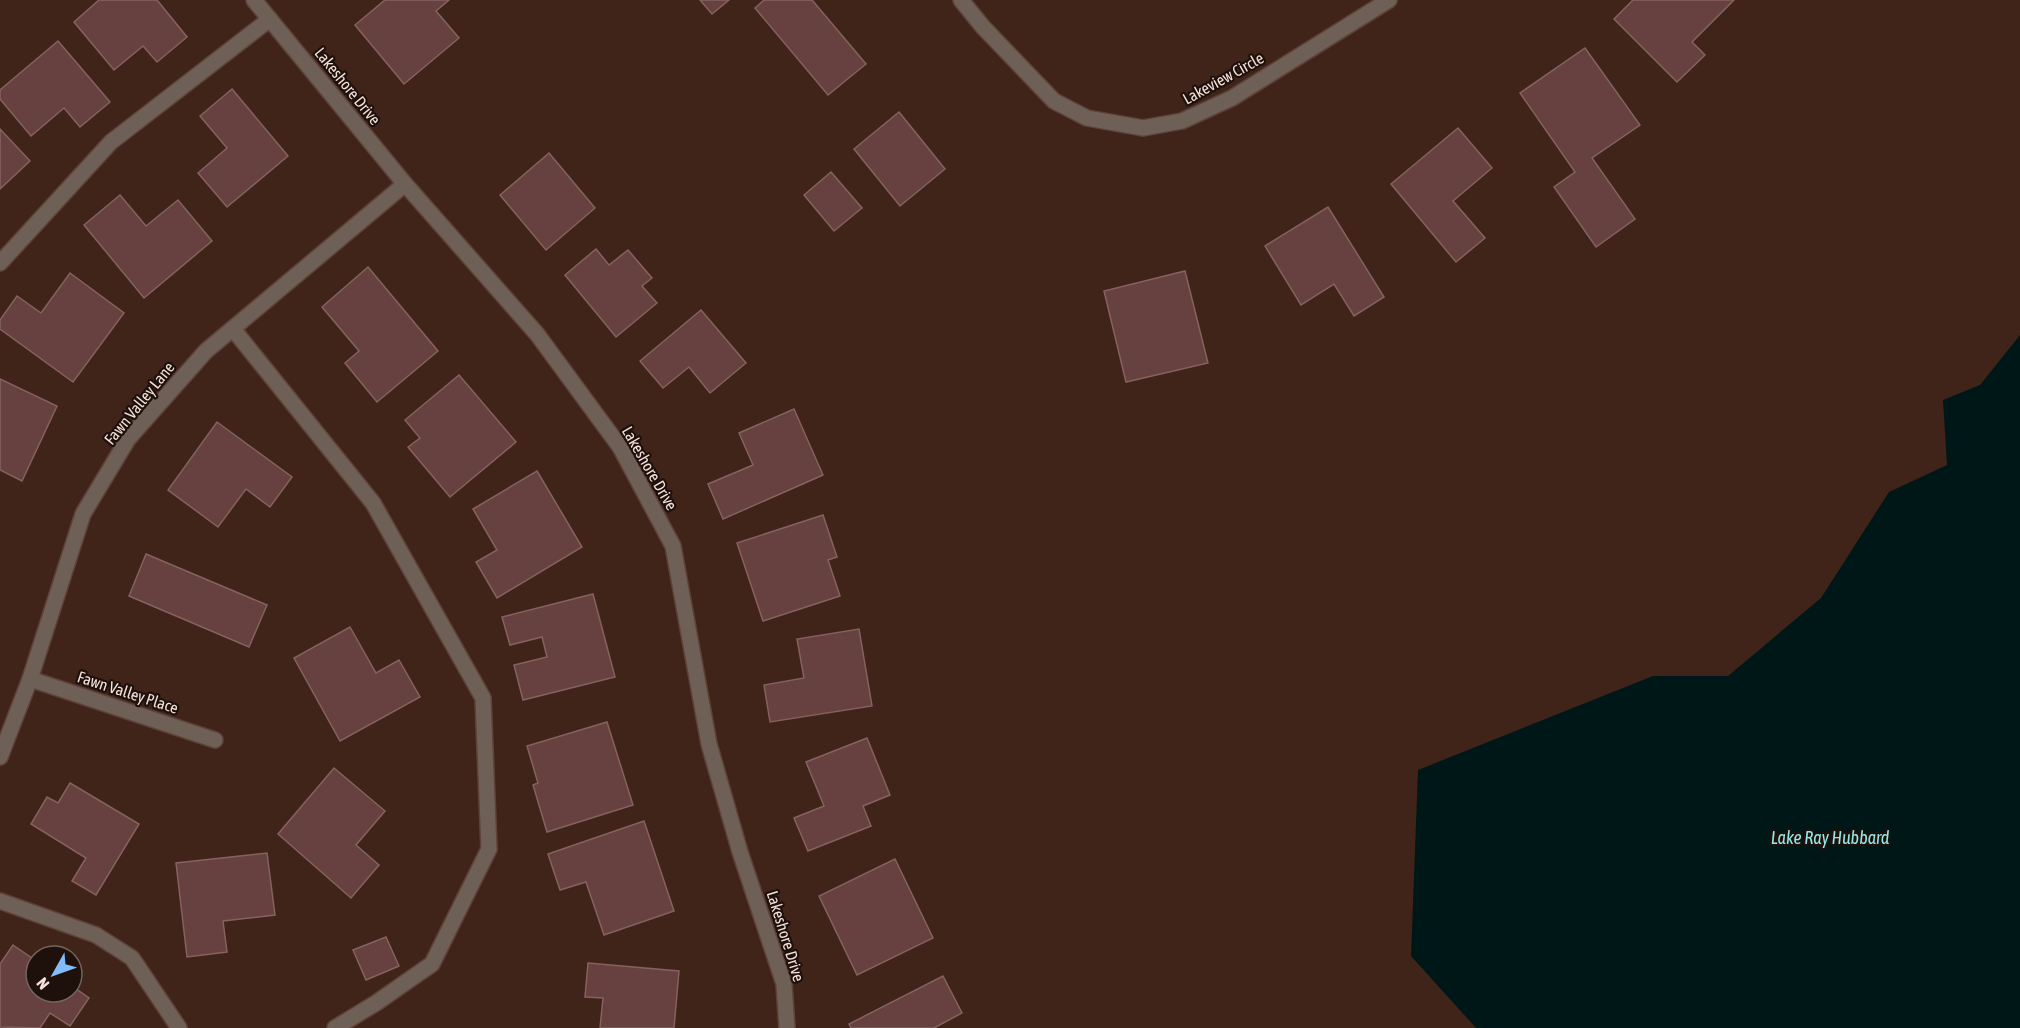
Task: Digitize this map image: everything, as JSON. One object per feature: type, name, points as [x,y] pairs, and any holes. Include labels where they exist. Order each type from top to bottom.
[{"type":"street","name":"Lakeshore Drive","points":[[254,0],[405,184],[537,334],[620,447],[673,546],[709,744],[740,852],[784,984],[786,1028]]},
{"type":"street","name":"Lakeview Circle","points":[[961,0],[983,27],[1054,102],[1087,118],[1143,128],[1182,121],[1232,98],[1389,0]]},
{"type":"street","points":[[0,263],[111,142],[270,19]]},
{"type":"street","name":"Fawn Valley Lane","points":[[0,757],[30,679],[83,514],[128,440],[206,351],[405,184]]},
{"type":"street","points":[[233,329],[373,503],[483,698],[489,849],[432,964],[376,1003],[334,1028]]},
{"type":"street","name":"Fawn Valley Place","points":[[30,679],[215,740]]},
{"type":"street","points":[[0,901],[96,935],[132,958],[179,1028]]},
{"type":"water","name":"Lake Ray Hubbard","points":[[2020,335],[2020,1028],[1476,1028],[1411,956],[1418,770],[1653,676],[1728,676],[1821,598],[1889,492],[1947,465],[1943,400],[1980,385]]},
{"type":"building","points":[[99,0],[157,0],[187,37],[157,62],[143,46],[114,70],[74,22]]},
{"type":"building","points":[[385,0],[449,0],[436,11],[459,38],[404,84],[355,25]]},
{"type":"building","points":[[700,0],[729,0],[712,14]]},
{"type":"building","points":[[764,0],[812,0],[866,64],[828,95],[755,8]]},
{"type":"building","points":[[1633,0],[1734,0],[1692,42],[1705,55],[1677,82],[1614,19]]},
{"type":"building","points":[[58,41],[110,102],[80,127],[64,108],[31,136],[0,99],[0,90]]},
{"type":"building","points":[[1585,48],[1640,125],[1592,158],[1635,219],[1596,247],[1554,187],[1575,172],[1520,93]]},
{"type":"building","points":[[232,89],[288,156],[227,207],[198,173],[227,148],[200,116]]},
{"type":"building","points":[[899,112],[945,169],[900,206],[854,149]]},
{"type":"building","points":[[1458,128],[1492,168],[1453,201],[1485,238],[1456,262],[1391,184]]},
{"type":"building","points":[[0,129],[30,161],[0,189]]},
{"type":"building","points":[[549,153],[595,208],[546,250],[500,195]]},
{"type":"building","points":[[831,172],[862,208],[834,231],[804,195]]},
{"type":"building","points":[[120,195],[146,226],[178,200],[212,241],[144,298],[84,225]]},
{"type":"building","points":[[1328,207],[1384,297],[1354,316],[1334,284],[1301,305],[1265,246]]},
{"type":"building","points":[[596,249],[609,265],[628,250],[652,278],[642,286],[657,303],[616,337],[565,275]]},
{"type":"building","points":[[368,267],[438,351],[377,402],[345,363],[359,351],[322,307]]},
{"type":"building","points":[[1185,271],[1208,363],[1126,382],[1104,291]]},
{"type":"building","points":[[70,273],[124,313],[73,382],[0,329],[0,320],[17,296],[41,313]]},
{"type":"building","points":[[701,310],[746,363],[710,393],[689,367],[663,388],[640,361]]},
{"type":"building","points":[[459,375],[516,442],[450,497],[408,447],[420,438],[405,420]]},
{"type":"building","points":[[0,379],[57,406],[22,481],[0,470]]},
{"type":"building","points":[[794,409],[823,475],[723,519],[708,484],[753,465],[739,433]]},
{"type":"building","points":[[217,422],[292,477],[270,507],[246,489],[218,527],[168,490]]},
{"type":"building","points":[[537,471],[582,547],[497,598],[476,562],[497,550],[473,509]]},
{"type":"building","points":[[823,515],[837,557],[828,560],[840,596],[763,621],[737,543]]},
{"type":"building","points":[[146,554],[267,605],[249,647],[129,596]]},
{"type":"building","points":[[593,594],[615,677],[523,700],[514,665],[547,657],[542,637],[510,645],[502,617]]},
{"type":"building","points":[[350,627],[376,673],[399,660],[420,697],[340,741],[294,658]]},
{"type":"building","points":[[859,629],[872,706],[770,722],[764,685],[804,678],[797,639]]},
{"type":"building","points":[[607,722],[633,805],[547,832],[533,785],[538,783],[527,746]]},
{"type":"building","points":[[867,738],[890,795],[863,806],[871,826],[808,851],[794,818],[824,806],[806,762]]},
{"type":"building","points":[[334,768],[385,811],[356,845],[379,865],[351,898],[278,834]]},
{"type":"building","points":[[70,783],[139,824],[96,895],[72,881],[86,858],[31,824],[47,797],[58,803]]},
{"type":"building","points":[[644,821],[674,911],[604,935],[586,882],[560,890],[548,854]]},
{"type":"building","points":[[267,853],[275,915],[223,921],[227,952],[187,957],[176,863]]},
{"type":"building","points":[[895,859],[933,938],[857,975],[819,896]]},
{"type":"building","points":[[386,937],[399,966],[366,980],[353,950]]},
{"type":"building","points":[[13,945],[24,953],[24,1004],[84,1004],[84,994],[89,998],[70,1026],[50,1013],[40,1028],[0,1027],[0,964]]},
{"type":"building","points":[[588,963],[679,971],[674,1028],[600,1028],[603,998],[585,997]]},
{"type":"building","points":[[943,976],[962,1013],[934,1028],[851,1028],[849,1024]]}]
